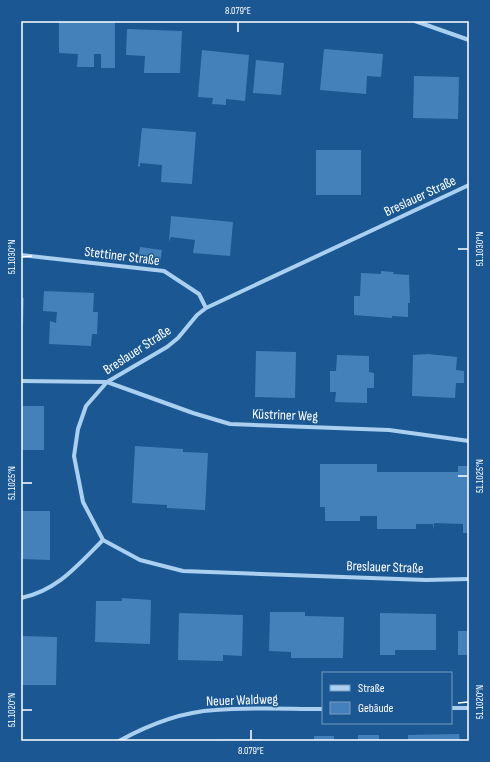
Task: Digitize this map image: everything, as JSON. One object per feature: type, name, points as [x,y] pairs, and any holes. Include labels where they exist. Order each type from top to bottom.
[{"type":"street","points":[[415,21],[469,40]]},
{"type":"street","name":"Breslauer Straße","points":[[469,185],[206,308],[196,315],[178,338],[167,347],[108,382],[86,406],[78,428],[74,456],[83,502],[103,540],[140,560],[183,571],[426,580],[469,579]]},
{"type":"street","name":"Stettiner Straße","points":[[21,255],[164,271],[199,294],[206,308]]},
{"type":"street","points":[[21,381],[108,382]]},
{"type":"street","name":"Küstriner Weg","points":[[108,382],[193,413],[230,424],[389,430],[469,441]]},
{"type":"street","points":[[21,598],[37,595],[58,583],[103,540]]},
{"type":"street","points":[[452,708],[469,708]]},
{"type":"street","name":"Neuer Waldweg","points":[[119,741],[141,729],[180,716],[214,710],[322,709]]},
{"type":"building","points":[[59,21],[115,21],[115,68],[101,68],[101,54],[94,54],[94,67],[77,67],[78,54],[59,53]]},
{"type":"building","points":[[127,29],[182,31],[180,73],[144,73],[145,56],[126,55]]},
{"type":"building","points":[[324,49],[383,54],[381,77],[367,76],[366,94],[320,90]]},
{"type":"building","points":[[202,50],[249,55],[245,101],[226,99],[226,105],[212,104],[213,98],[198,97]]},
{"type":"building","points":[[256,60],[284,63],[281,95],[253,93]]},
{"type":"building","points":[[414,76],[459,77],[458,119],[413,118]]},
{"type":"building","points":[[142,128],[196,132],[192,184],[161,182],[162,165],[140,163],[140,167],[138,166]]},
{"type":"building","points":[[316,150],[361,150],[361,195],[316,195]]},
{"type":"building","points":[[171,216],[233,222],[230,256],[193,253],[195,240],[171,237],[169,242]]},
{"type":"building","points":[[140,247],[162,250],[160,263],[138,261]]},
{"type":"building","points":[[381,271],[394,272],[393,274],[409,275],[410,303],[408,303],[408,317],[392,316],[392,318],[354,315],[354,296],[360,296],[361,273],[381,274]]},
{"type":"building","points":[[44,291],[94,293],[93,312],[98,312],[97,334],[92,334],[91,346],[49,344],[50,321],[56,323],[57,312],[43,311]]},
{"type":"building","points":[[21,298],[24,298],[23,324],[21,324]]},
{"type":"building","points":[[256,351],[296,352],[295,398],[255,397]]},
{"type":"building","points":[[428,354],[457,357],[456,370],[464,371],[464,383],[456,383],[455,398],[412,396],[413,355]]},
{"type":"building","points":[[337,355],[369,356],[369,372],[374,373],[374,388],[367,388],[367,403],[335,402],[336,392],[330,392],[330,371],[336,371]]},
{"type":"building","points":[[21,406],[44,406],[44,450],[21,450]]},
{"type":"building","points":[[135,446],[183,449],[183,452],[208,453],[205,510],[167,508],[167,505],[132,503]]},
{"type":"building","points":[[320,464],[377,464],[377,472],[458,472],[458,466],[469,466],[469,533],[463,533],[463,524],[434,523],[434,530],[433,524],[416,524],[416,529],[377,529],[377,516],[360,516],[360,521],[325,521],[325,507],[320,507]]},
{"type":"building","points":[[21,511],[50,511],[50,560],[21,559]]},
{"type":"building","points":[[122,598],[151,600],[150,644],[95,642],[96,601],[122,601]]},
{"type":"building","points":[[270,612],[305,612],[305,616],[344,617],[343,658],[291,658],[291,652],[269,651]]},
{"type":"building","points":[[179,613],[243,615],[242,656],[223,655],[223,661],[178,660]]},
{"type":"building","points":[[380,613],[436,614],[436,650],[395,650],[395,655],[380,655]]},
{"type":"building","points":[[458,631],[469,631],[469,655],[458,655]]},
{"type":"building","points":[[21,636],[57,637],[56,685],[21,685]]},
{"type":"building","points":[[459,734],[460,741],[408,741],[408,735]]},
{"type":"building","points":[[358,735],[379,735],[379,741],[358,741]]},
{"type":"building","points":[[314,736],[334,736],[334,741],[314,741]]},
{"type":"building","points":[[262,739],[262,741],[187,741],[187,740]]}]
